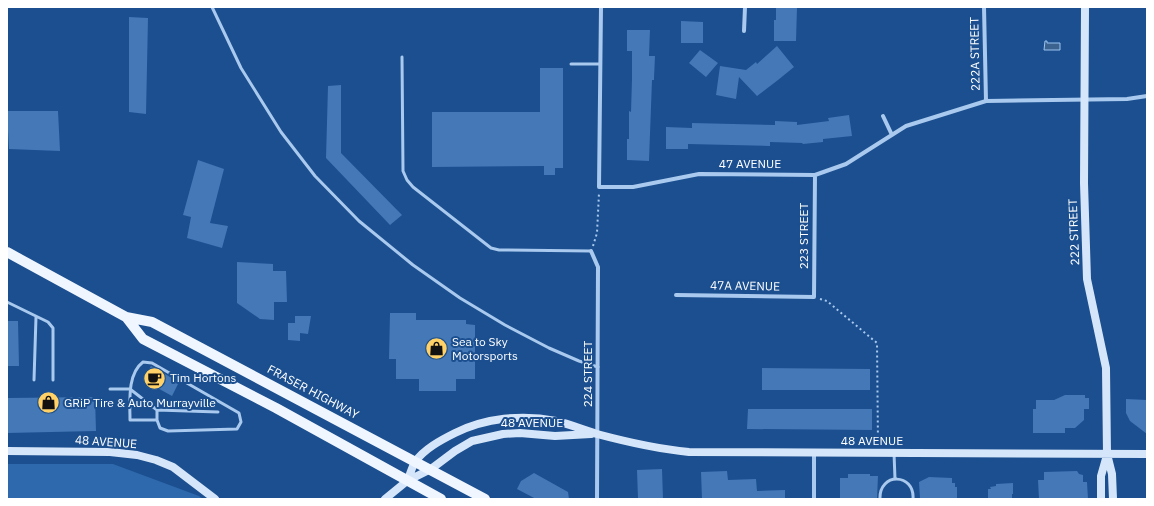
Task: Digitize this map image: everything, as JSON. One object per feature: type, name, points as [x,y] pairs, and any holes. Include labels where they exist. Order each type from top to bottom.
[{"type":"main road","name":"222 STREET","points":[[1085,7],[1084,190],[1087,279],[1106,368],[1107,454],[1112,474],[1112,499]]},
{"type":"main road","name":"FRASER HIGHWAY","points":[[7,252],[126,317],[152,322],[485,499]]},
{"type":"main road","name":"FRASER HIGHWAY","points":[[126,317],[143,339],[276,408],[441,499]]},
{"type":"main road","name":"48 AVENUE","points":[[407,481],[416,461],[426,450],[444,439],[463,429],[499,419],[515,418],[556,421],[598,434],[664,449],[689,452],[1147,454]]},
{"type":"main road","name":"48 AVENUE","points":[[385,499],[407,481],[431,469],[455,451],[472,441],[490,436],[520,433],[555,436],[598,434]]},
{"type":"main road","name":"48 AVENUE","points":[[7,451],[110,452],[137,455],[156,460],[173,467],[183,473],[215,499]]},
{"type":"main road","name":"222 STREET","points":[[1101,499],[1101,476],[1107,454]]},
{"type":"street","points":[[599,187],[601,7]]},
{"type":"street","points":[[744,31],[745,7]]},
{"type":"street","name":"222A STREET","points":[[984,7],[986,101]]},
{"type":"street","name":"47 AVENUE","points":[[599,187],[633,187],[699,174],[815,175],[846,164],[906,126],[986,101],[1127,99],[1147,96]]},
{"type":"street","points":[[883,116],[892,135]]},
{"type":"street","name":"223 STREET","points":[[814,297],[815,175]]},
{"type":"street","name":"224 STREET","points":[[591,251],[598,267],[597,499]]},
{"type":"street","name":"47A AVENUE","points":[[676,294],[814,297]]},
{"type":"street","points":[[814,453],[814,499]]},
{"type":"lane","points":[[212,7],[241,68],[281,132],[315,176],[359,221],[412,265],[460,298],[505,325],[549,348],[579,361],[598,367]]},
{"type":"lane","points":[[402,57],[403,172],[413,187],[491,248],[499,250],[591,251]]},
{"type":"lane","points":[[571,64],[600,64]]},
{"type":"lane","points":[[7,302],[48,322],[53,328],[53,380]]},
{"type":"lane","points":[[34,380],[36,317]]},
{"type":"lane","points":[[157,410],[157,420],[160,428],[168,431],[237,429],[241,422],[240,413],[152,363],[143,362],[138,366],[130,389],[130,420],[157,420]]},
{"type":"lane","points":[[110,389],[130,389],[157,410],[218,412]]},
{"type":"lane","points":[[894,453],[895,479]]},
{"type":"lane","points":[[880,499],[882,487],[886,483],[895,479],[909,485],[912,490],[913,499]]},
{"type":"path","points":[[591,251],[597,233],[599,187]]},
{"type":"path","points":[[814,297],[827,301],[877,343],[878,453]]},
{"type":"shaded area","points":[[1045,41],[1047,41],[1047,43],[1060,43],[1060,50],[1044,50]]},
{"type":"shaded area","points":[[7,464],[113,464],[199,496],[203,499],[7,499]]},
{"type":"building","points":[[776,7],[797,7],[796,41],[774,41],[774,20],[776,20]]},
{"type":"building","points":[[129,17],[148,18],[146,114],[129,112]]},
{"type":"building","points":[[681,21],[703,22],[703,43],[681,43]]},
{"type":"building","points":[[627,30],[650,30],[649,56],[655,56],[654,80],[652,80],[649,161],[627,160],[629,111],[631,112],[632,51],[627,51]]},
{"type":"building","points":[[777,46],[794,67],[778,80],[757,96],[739,77],[736,99],[716,95],[720,66],[746,70],[756,62],[757,64]]},
{"type":"building","points":[[700,50],[718,63],[706,77],[689,63]]},
{"type":"building","points":[[540,68],[563,68],[563,168],[555,168],[555,175],[544,175],[544,166],[432,167],[432,112],[540,112]]},
{"type":"building","points":[[341,85],[341,153],[402,215],[390,225],[326,158],[328,86]]},
{"type":"building","points":[[7,111],[58,111],[60,151],[9,149]]},
{"type":"building","points":[[849,115],[852,136],[823,139],[823,142],[803,144],[770,142],[770,146],[688,144],[688,149],[666,149],[666,127],[692,128],[692,123],[775,125],[775,121],[797,122],[797,125],[829,121],[828,118]]},
{"type":"building","points":[[198,160],[224,169],[210,223],[228,226],[222,248],[187,238],[191,217],[183,215]]},
{"type":"building","points":[[237,262],[273,264],[273,271],[286,271],[287,302],[274,302],[274,320],[260,319],[237,303]]},
{"type":"building","points":[[390,313],[416,313],[416,320],[466,320],[466,324],[475,325],[475,379],[456,379],[456,391],[419,391],[419,379],[396,379],[396,359],[389,359]]},
{"type":"building","points":[[295,316],[311,316],[308,334],[300,333],[300,341],[288,340],[288,323],[295,323]]},
{"type":"building","points":[[7,321],[18,321],[19,366],[7,366]]},
{"type":"building","points":[[151,366],[179,382],[172,396],[143,380]]},
{"type":"building","points":[[762,368],[870,369],[870,390],[762,390]]},
{"type":"building","points":[[1065,395],[1085,395],[1085,398],[1089,398],[1089,409],[1084,409],[1084,420],[1075,428],[1065,428],[1065,433],[1033,433],[1033,409],[1036,409],[1036,400],[1054,400]]},
{"type":"building","points":[[95,397],[96,431],[7,433],[7,398]]},
{"type":"building","points":[[1126,399],[1147,400],[1147,434],[1130,421],[1126,413]]},
{"type":"building","points":[[748,409],[872,409],[872,430],[747,429]]},
{"type":"building","points":[[662,469],[663,499],[638,499],[637,470]]},
{"type":"building","points":[[727,471],[728,480],[756,479],[757,491],[785,490],[785,499],[702,499],[701,472]]},
{"type":"building","points":[[1077,471],[1079,474],[1083,475],[1083,482],[1087,482],[1088,499],[1039,499],[1038,480],[1044,480],[1044,472]]},
{"type":"building","points":[[534,473],[568,492],[569,499],[536,499],[517,489],[521,481]]},
{"type":"building","points":[[848,474],[870,474],[870,476],[878,476],[877,499],[840,499],[840,478],[848,478]]},
{"type":"building","points":[[929,477],[952,478],[952,483],[955,483],[955,487],[957,487],[957,499],[920,499],[919,482]]},
{"type":"building","points":[[1013,483],[1012,499],[988,499],[988,489],[991,489],[990,487],[996,486],[996,484]]},
{"type":"place","name":"Sea to Sky Motorsports","points":[[436,349]]},
{"type":"place","name":"Tim Hortons","points":[[154,378]]},
{"type":"place","name":"GRiP Tire & Auto Murrayville","points":[[49,403]]}]
